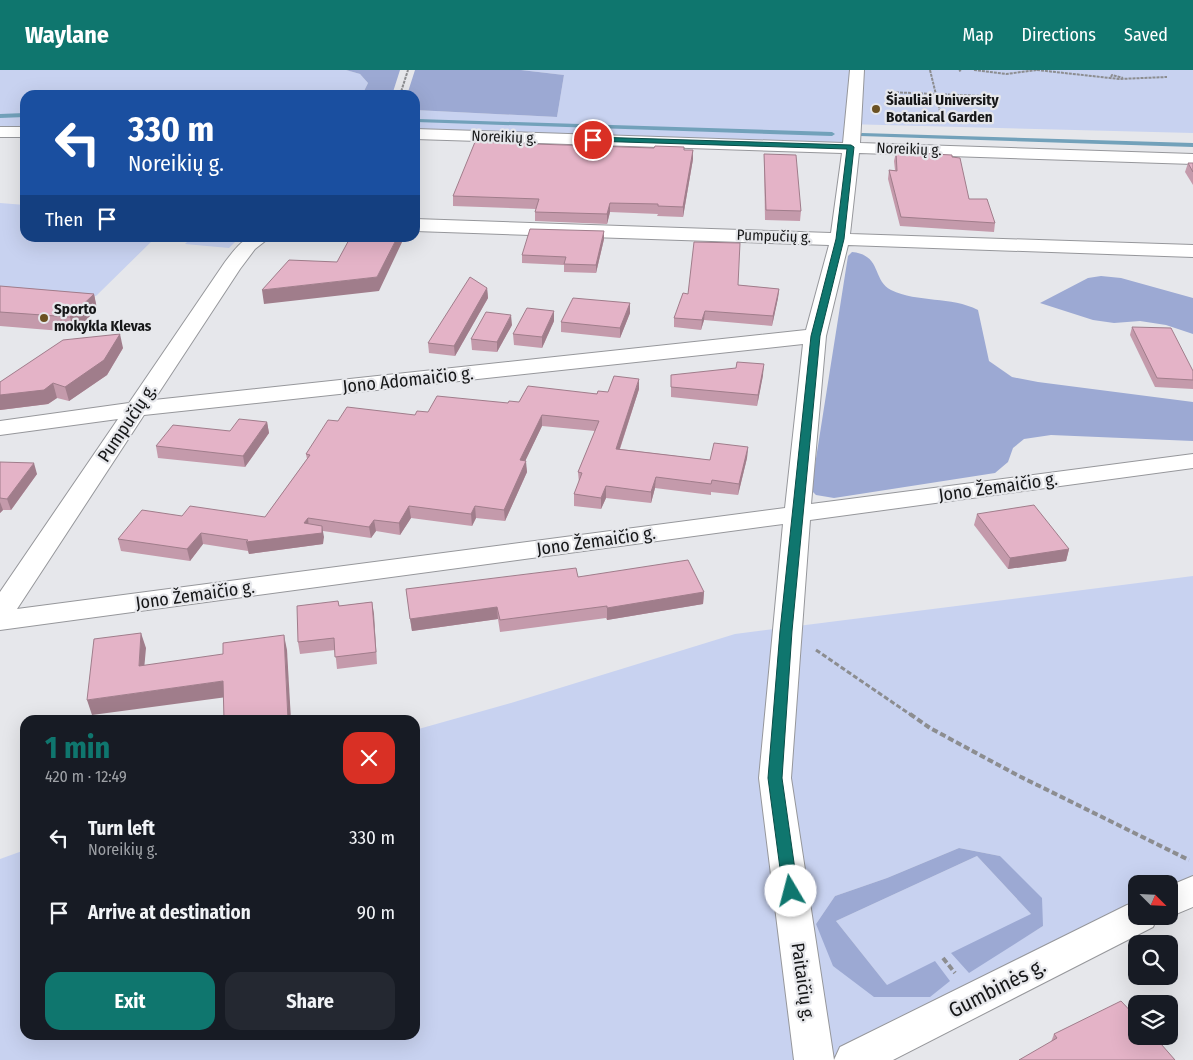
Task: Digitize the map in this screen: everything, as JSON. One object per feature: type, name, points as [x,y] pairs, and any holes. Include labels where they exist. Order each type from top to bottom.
[{"type":"street","name":"Paitaičių g.","points":[[814,1060],[775,778],[786,631],[816,336],[840,239],[851,147],[857,70]]},
{"type":"street","points":[[0,132],[20,132]]},
{"type":"street","name":"Noreikių g.","points":[[420,134],[1193,159]]},
{"type":"street","name":"Pumpučių g.","points":[[420,225],[1193,251]]},
{"type":"street","name":"Pumpučių g.","points":[[0,613],[232,266],[248,245],[253,242]]},
{"type":"street","name":"Jono Adomaičio g.","points":[[0,428],[137,409],[816,336]]},
{"type":"street","name":"Jono Žemaičio g.","points":[[0,621],[1193,461]]},
{"type":"street","points":[[1178,898],[1193,890]]},
{"type":"street","name":"Gumbinės g.","points":[[854,1060],[1128,922]]},
{"type":"path","points":[[402,90],[408,70]]},
{"type":"path","points":[[930,70],[940,111]]},
{"type":"path","points":[[974,70],[1000,74],[1037,70],[1123,78],[1167,77]]},
{"type":"path","points":[[888,92],[983,96]]},
{"type":"path","points":[[786,631],[868,684],[930,728],[1016,775],[1193,862]]},
{"type":"shaded area","points":[[0,70],[346,70],[360,74],[368,83],[364,90],[20,90],[20,130],[0,130]]},
{"type":"shaded area","points":[[346,70],[400,70],[394,90],[364,90],[368,83],[360,74]]},
{"type":"shaded area","points":[[415,70],[521,70],[564,75],[557,117],[420,110],[420,90],[409,90]]},
{"type":"shaded area","name":"Šiauliai University Botanical Garden","points":[[521,70],[1193,70],[1193,133],[845,124],[843,143],[420,131],[420,110],[557,117],[564,75]]},
{"type":"shaded area","points":[[0,203],[20,205],[20,242],[151,242],[96,296],[0,288]]},
{"type":"shaded area","points":[[187,242],[235,242],[229,248],[185,244]]},
{"type":"shaded area","points":[[852,252],[862,254],[868,258],[873,263],[885,286],[891,290],[912,297],[957,303],[978,310],[989,361],[1012,377],[1193,402],[1193,441],[1051,435],[1024,439],[1013,448],[1008,462],[995,473],[834,498],[816,495],[811,490],[848,256]]},
{"type":"shaded area","points":[[1101,276],[1121,278],[1193,298],[1193,334],[1166,325],[1140,321],[1114,323],[1093,320],[1040,303],[1088,278]]},
{"type":"shaded area","points":[[1193,576],[1193,890],[1178,898],[1178,875],[1128,875],[1128,920],[854,1060],[0,1060],[0,859],[20,852],[20,1040],[420,1040],[420,729],[511,703],[735,634]],"holes":[[[959,848],[1000,856],[1043,926],[969,972],[952,953],[1032,915],[977,856],[836,921],[887,985],[816,924],[835,896],[887,878]]]},
{"type":"shaded area","points":[[959,848],[1000,856],[1042,898],[1043,926],[969,973],[951,953],[1031,914],[977,856],[836,921],[887,985],[935,961],[950,981],[930,997],[874,997],[833,966],[816,924],[835,896],[887,878]]},
{"type":"building","points":[[475,142],[654,148],[655,146],[684,147],[684,150],[693,150],[683,207],[658,206],[658,204],[610,203],[607,214],[535,212],[539,199],[453,196]]},
{"type":"building","points":[[896,152],[952,155],[952,157],[960,158],[969,199],[987,199],[995,223],[901,217],[889,170],[897,171]]},
{"type":"building","points":[[764,154],[796,155],[801,211],[766,210]]},
{"type":"building","points":[[1188,163],[1193,163],[1193,172]]},
{"type":"building","points":[[530,229],[604,231],[596,265],[564,264],[566,257],[522,255]]},
{"type":"building","points":[[348,242],[395,242],[377,277],[262,290],[289,260],[337,262]]},
{"type":"building","points":[[694,242],[740,243],[738,285],[779,289],[773,316],[705,311],[702,320],[674,318],[683,293],[688,294]]},
{"type":"building","points":[[470,277],[487,288],[454,346],[428,343]]},
{"type":"building","points":[[0,286],[94,294],[70,317],[0,312]]},
{"type":"building","points":[[573,298],[630,303],[620,328],[561,322]]},
{"type":"building","points":[[527,308],[554,311],[542,337],[513,334]]},
{"type":"building","points":[[486,312],[511,315],[497,342],[471,339]]},
{"type":"building","points":[[1132,327],[1171,328],[1193,371],[1193,380],[1157,378]]},
{"type":"building","points":[[120,334],[104,360],[65,387],[53,383],[44,390],[0,395],[0,382],[63,340]]},
{"type":"building","points":[[737,362],[764,364],[758,395],[671,387],[671,375],[736,368]]},
{"type":"building","points":[[614,376],[639,379],[616,449],[710,460],[714,443],[748,447],[739,484],[712,480],[711,484],[656,477],[651,492],[606,486],[601,498],[574,494],[582,473],[578,472],[599,421],[542,415],[520,460],[526,461],[504,510],[475,506],[471,514],[409,506],[399,523],[374,520],[369,527],[308,518],[304,523],[322,526],[322,533],[246,542],[248,540],[201,533],[187,549],[118,539],[142,510],[182,516],[190,506],[265,517],[310,455],[306,454],[328,420],[338,421],[347,407],[415,415],[417,411],[428,412],[437,396],[508,403],[509,401],[519,402],[528,386],[597,394],[598,391],[608,392]]},
{"type":"building","points":[[239,419],[267,422],[243,456],[156,446],[173,425],[230,431]]},
{"type":"building","points":[[0,462],[34,463],[7,499],[0,498]]},
{"type":"building","points":[[1034,505],[1069,549],[1010,558],[977,514]]},
{"type":"building","points":[[688,560],[704,592],[607,608],[607,606],[500,620],[497,607],[410,619],[406,589],[576,568],[578,577]]},
{"type":"building","points":[[338,601],[339,606],[372,602],[376,652],[335,657],[334,638],[298,642],[297,606]]},
{"type":"building","points":[[141,633],[139,666],[223,654],[223,643],[284,635],[288,715],[224,715],[223,681],[87,700],[94,639]]},
{"type":"building","points":[[1121,1001],[1128,1008],[1128,1045],[1162,1045],[1175,1060],[1019,1060],[1057,1038],[1054,1034]]},
{"type":"waterway","points":[[0,116],[20,115]]},
{"type":"waterway","points":[[420,121],[832,134]]},
{"type":"waterway","points":[[862,135],[1193,145]]},
{"type":"place","name":"Šiauliai University Botanical Garden","points":[[876,109]]},
{"type":"place","name":"Sporto mokykla Klevas","points":[[44,318]]},
{"type":"route","points":[[593,140],[851,147],[840,239],[816,336],[786,631],[775,778],[791,891]]}]
